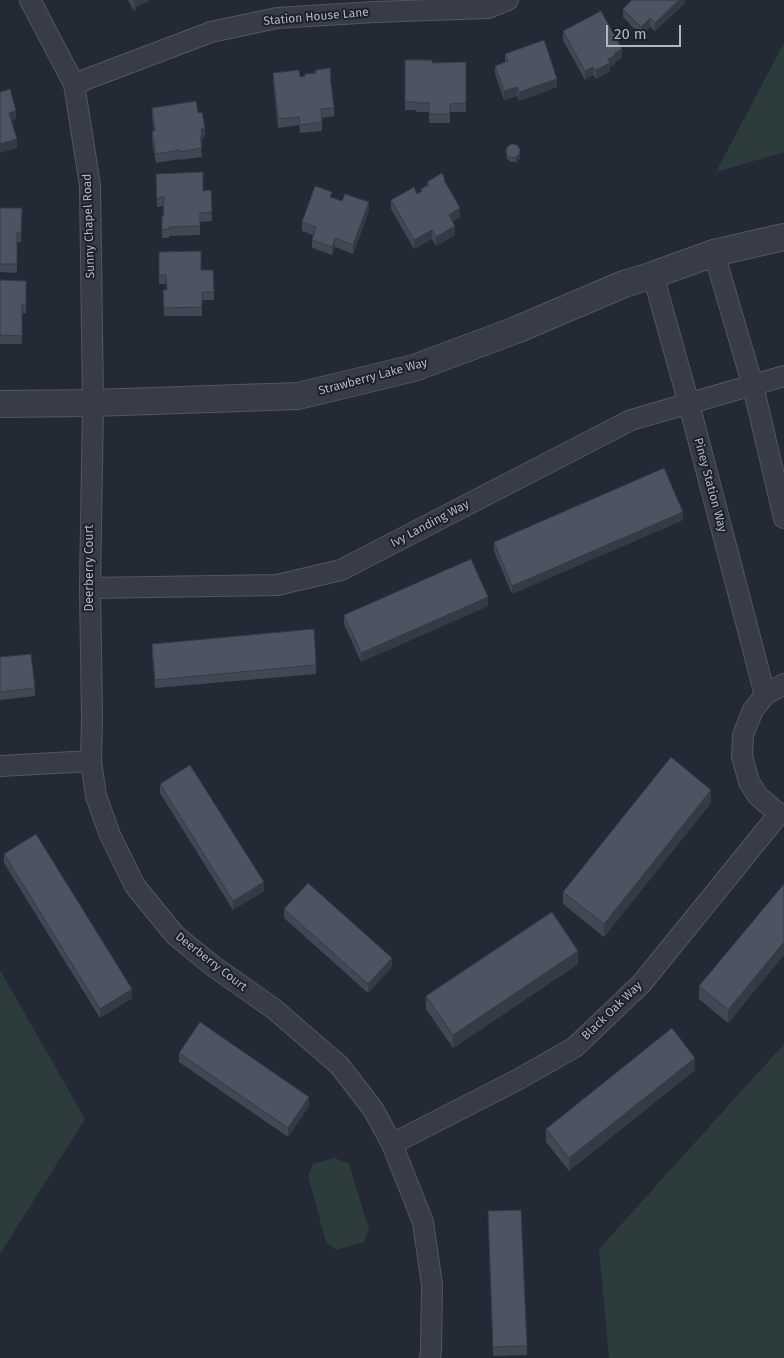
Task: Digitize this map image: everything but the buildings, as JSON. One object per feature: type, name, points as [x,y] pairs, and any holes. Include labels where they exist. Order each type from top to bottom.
[{"type":"street","name":"Sunny Chapel Road","points":[[30,0],[74,84],[90,185],[93,403]]},
{"type":"street","name":"Station House Lane","points":[[74,84],[211,32],[278,18],[375,6],[488,8],[508,0]]},
{"type":"street","name":"Strawberry Lake Way","points":[[0,404],[298,396],[414,368],[516,330],[624,284],[714,253],[784,237]]},
{"type":"street","points":[[714,253],[753,386],[784,518]]},
{"type":"street","name":"Piney Station Way","points":[[653,275],[689,404],[765,695]]},
{"type":"street","name":"Ivy Landing Way","points":[[90,588],[277,585],[341,570],[631,420],[784,376]]},
{"type":"street","name":"Deerberry Court","points":[[93,403],[90,588],[91,761],[96,796],[110,835],[136,886],[175,935],[274,1009],[339,1065],[372,1109],[392,1144],[423,1222],[432,1285],[430,1358]]},
{"type":"street","points":[[781,815],[758,796],[749,782],[742,756],[743,735],[753,710],[765,695],[784,684]]},
{"type":"street","points":[[0,766],[91,761]]},
{"type":"street","name":"Black Oak Way","points":[[392,1144],[517,1080],[575,1047],[642,983],[781,815]]},
{"type":"shaded area","points":[[784,43],[784,152],[716,172]]},
{"type":"shaded area","points":[[0,970],[85,1119],[0,1254]]},
{"type":"shaded area","points":[[784,1044],[784,1358],[609,1358],[599,1249]]},
{"type":"shaded area","points":[[335,1158],[349,1164],[369,1230],[364,1242],[336,1250],[326,1242],[308,1176],[313,1164]]}]
